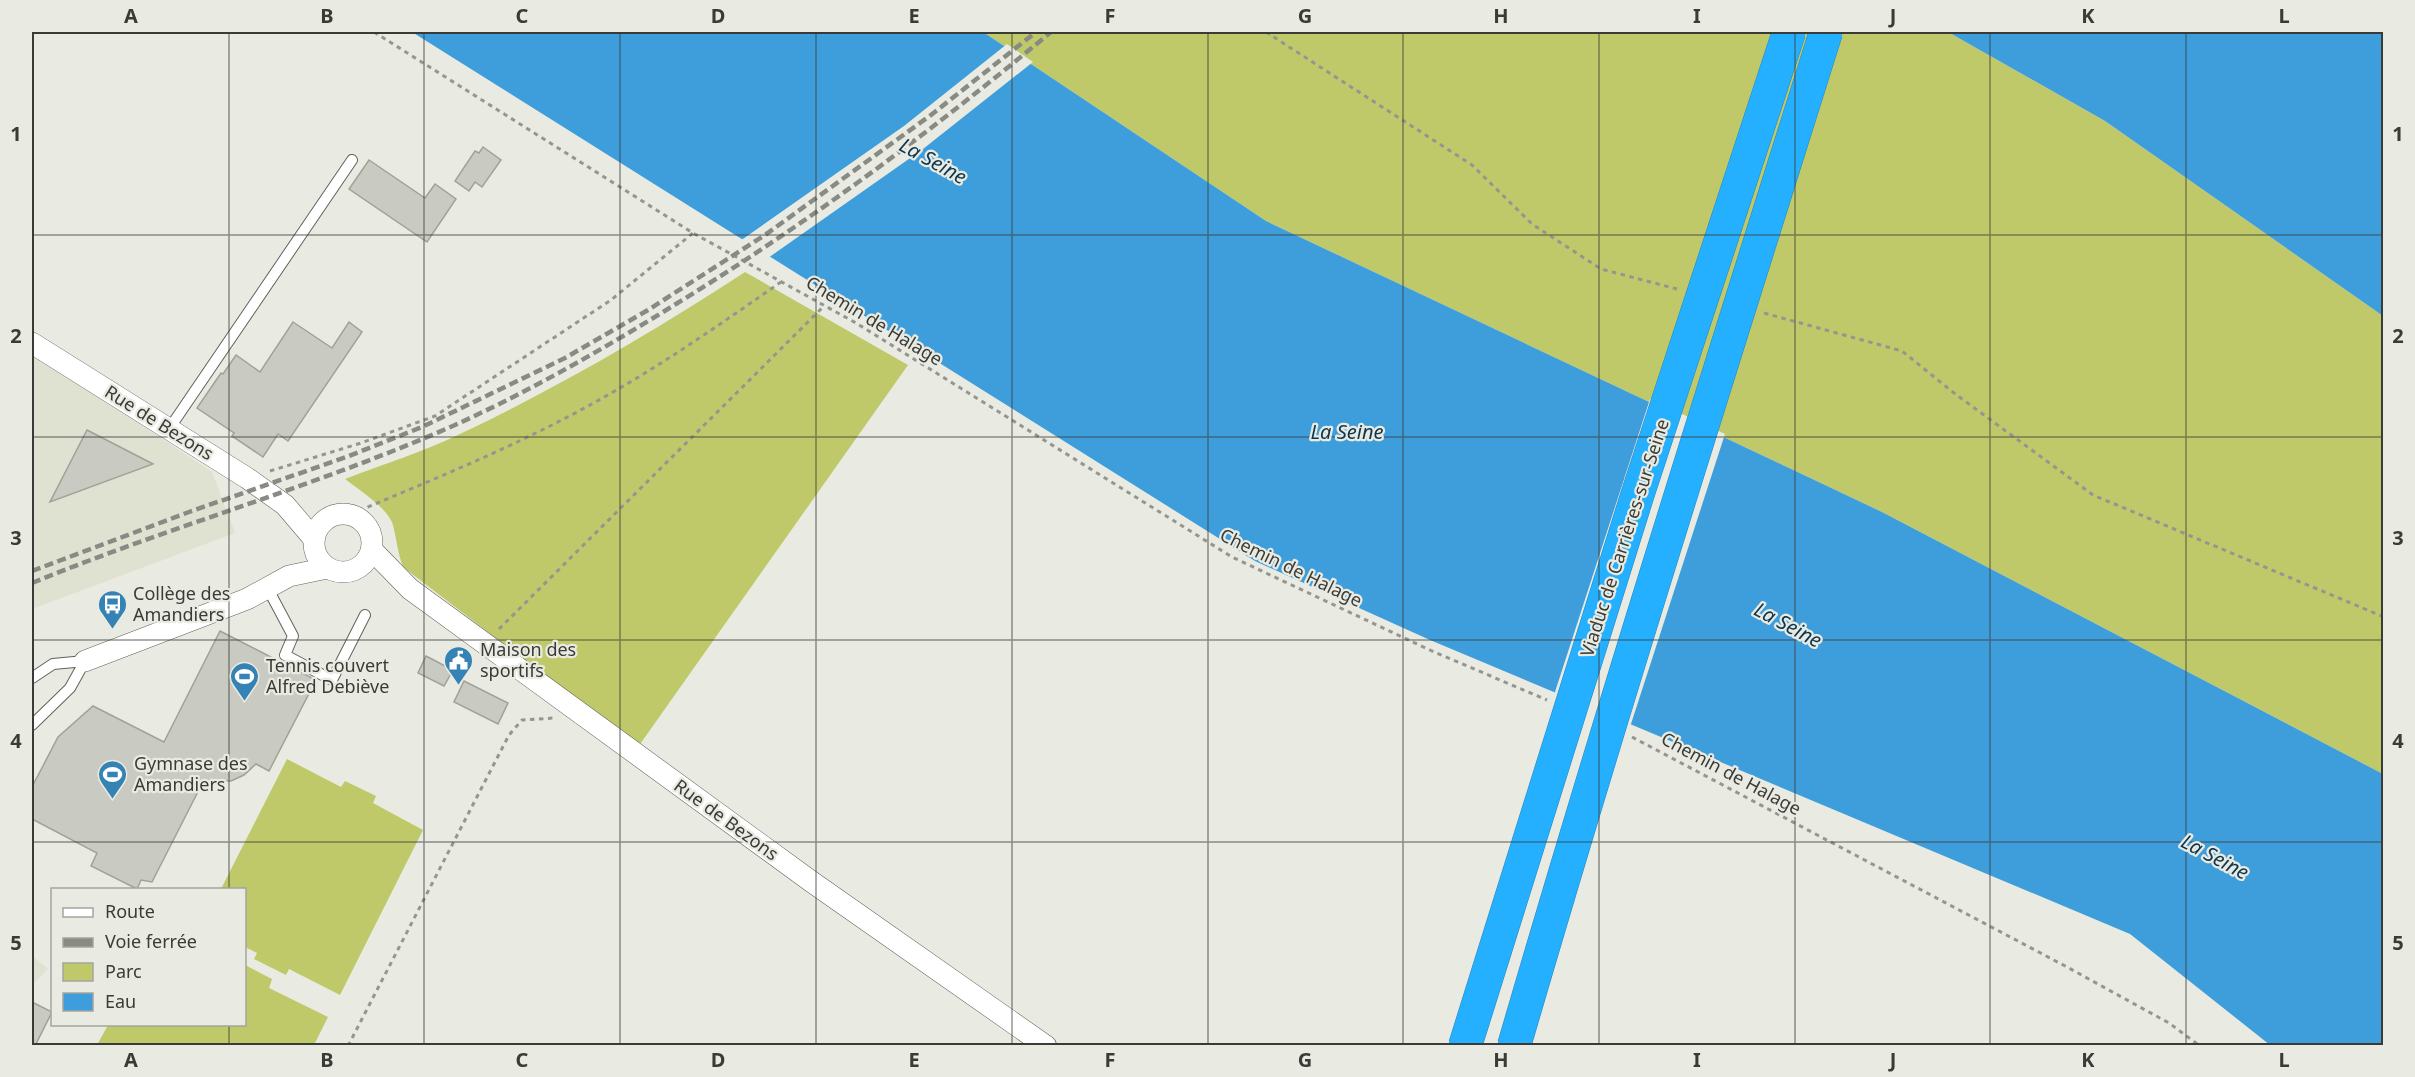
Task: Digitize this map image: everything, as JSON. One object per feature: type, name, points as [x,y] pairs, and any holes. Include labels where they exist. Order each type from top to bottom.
[{"type":"highway","name":"Viaduc de Carrières-sur-Seine","points":[[1465,1046],[1638,493],[1789,32]]},
{"type":"highway","name":"Viaduc de Carrières-sur-Seine","points":[[1514,1046],[1669,526],[1826,32]]},
{"type":"street","name":"Rue de Bezons","points":[[32,343],[247,478],[285,505],[314,544],[317,556],[327,567],[342,573],[357,570],[410,589]]},
{"type":"street","name":"Rue de Bezons","points":[[285,505],[342,515],[366,524],[371,532],[372,550],[410,589],[812,882],[1046,1046]]},
{"type":"street","points":[[289,576],[314,544],[320,525],[342,515]]},
{"type":"street","points":[[357,570],[364,565],[372,550]]},
{"type":"street","points":[[85,661],[216,611],[268,589],[289,576],[327,567]]},
{"type":"lane","points":[[169,429],[352,160]]},
{"type":"lane","points":[[268,589],[293,636],[285,656],[332,680],[365,615]]},
{"type":"lane","points":[[32,678],[53,664],[85,661]]},
{"type":"lane","points":[[32,725],[70,688],[85,661]]},
{"type":"path","name":"Chemin de Halage","points":[[374,32],[693,233],[824,306],[1232,557],[1432,651],[1548,700]]},
{"type":"path","points":[[1266,32],[1472,165],[1532,224],[1601,269],[1682,291]]},
{"type":"path","points":[[247,478],[361,443],[435,416],[611,300],[693,233]]},
{"type":"path","points":[[342,515],[477,461],[612,393],[689,346],[782,282]]},
{"type":"path","points":[[485,643],[824,306]]},
{"type":"path","points":[[1763,313],[1902,351],[1954,393],[2093,495],[2384,617]]},
{"type":"path","points":[[348,1046],[509,735],[522,720],[539,718],[588,720]]},
{"type":"path","name":"Chemin de Halage","points":[[1632,737],[2067,967],[2169,1023],[2200,1046]]},
{"type":"shaded area","points":[[32,352],[212,472],[235,533],[32,609]]},
{"type":"shaded area","points":[[32,956],[48,969],[32,985]]},
{"type":"green space","points":[[983,32],[1948,32],[2105,121],[2383,316],[2383,774],[1882,512],[1266,221]]},
{"type":"green space","points":[[745,272],[908,365],[638,747],[403,567],[390,519],[372,500],[345,479],[446,440],[497,416],[640,337]]},
{"type":"green space","points":[[287,759],[341,787],[345,781],[376,796],[373,803],[423,830],[340,995],[289,969],[286,975],[254,959],[257,953],[246,948],[246,888],[222,888]]},
{"type":"green space","points":[[246,966],[272,979],[269,988],[328,1017],[314,1045],[97,1045],[107,1026],[246,1026]]},
{"type":"water","name":"La Seine","points":[[412,32],[983,32],[1266,221],[1882,512],[2383,774],[2383,1045],[2270,1045],[2130,934],[1430,640],[1255,561]]},
{"type":"water","points":[[1948,32],[2383,32],[2383,316],[2105,121]]},
{"type":"pier","points":[[1007,44],[1033,62],[923,149],[768,258],[740,241],[904,126]]},
{"type":"pier","points":[[1650,399],[1725,434],[1630,727],[1554,695]]},
{"type":"building","points":[[483,147],[501,160],[482,187],[475,182],[469,191],[455,181],[475,151],[479,153]]},
{"type":"building","points":[[369,160],[425,198],[435,184],[456,199],[427,242],[349,189]]},
{"type":"building","points":[[293,322],[332,348],[349,322],[362,332],[288,441],[278,434],[263,457],[232,436],[234,433],[197,408],[236,355],[260,372]]},
{"type":"building","points":[[87,430],[153,464],[50,502]]},
{"type":"building","points":[[220,631],[316,680],[269,771],[256,764],[244,775],[231,781],[204,780],[152,882],[141,880],[137,888],[135,888],[91,866],[97,853],[32,819],[32,787],[58,737],[93,706],[164,742]]},
{"type":"building","points":[[426,656],[453,670],[444,686],[418,673]]},
{"type":"building","points":[[464,681],[508,703],[498,724],[454,702]]},
{"type":"building","points":[[32,1002],[51,1012],[51,1014],[35,1046],[32,1046]]},
{"type":"railway","points":[[32,571],[189,512],[349,456],[422,427],[565,358],[648,310],[765,235],[931,115],[1036,32]]},
{"type":"railway","points":[[32,583],[84,562],[403,447],[484,412],[540,383],[649,320],[774,241],[915,140],[1051,32]]},
{"type":"place","name":"Collège des Amandiers","points":[[112,630]]},
{"type":"place","name":"Maison des sportifs","points":[[459,686]]},
{"type":"place","name":"Tennis couvert Alfred Debiève","points":[[245,702]]},
{"type":"place","name":"Gymnase des Amandiers","points":[[113,800]]}]
